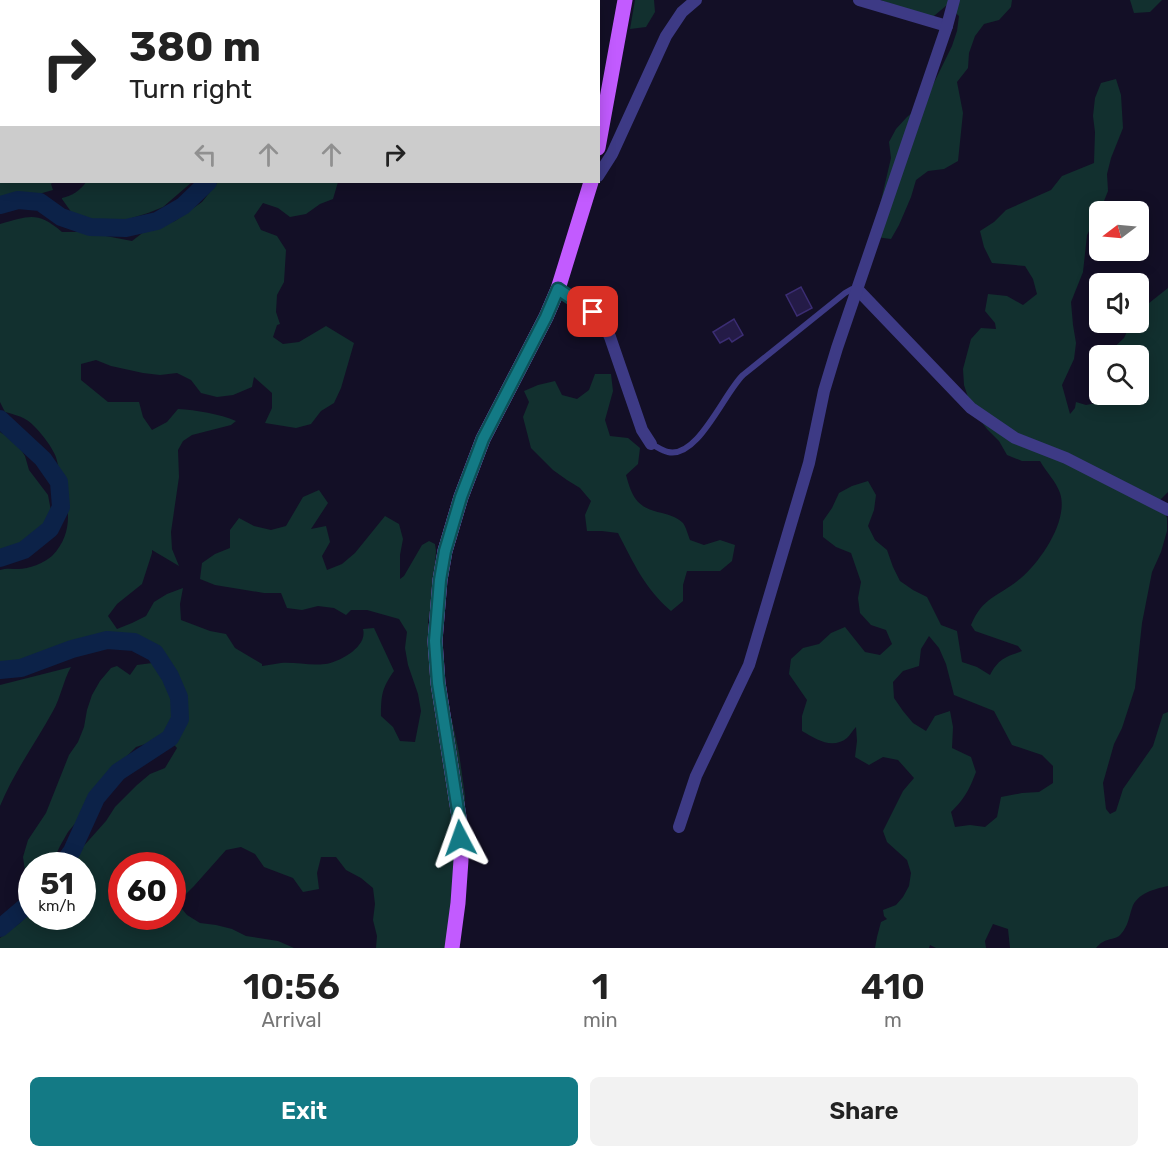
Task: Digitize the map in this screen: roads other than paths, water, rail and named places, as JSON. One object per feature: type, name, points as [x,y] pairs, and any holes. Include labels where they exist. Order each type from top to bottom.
[{"type":"main road","points":[[600,137],[625,0]]},
{"type":"main road","points":[[452,948],[461,860],[459,817],[438,683],[435,641],[445,551],[461,497],[479,449],[558,289],[591,185]]},
{"type":"street","points":[[600,173],[612,154],[666,36],[682,12],[696,0]]},
{"type":"street","points":[[860,0],[947,26]]},
{"type":"street","points":[[679,827],[696,777],[749,664],[809,463],[824,391],[954,0]]},
{"type":"street","points":[[558,289],[603,321],[642,430],[651,444]]},
{"type":"street","points":[[858,290],[971,408],[1015,438],[1066,458],[1168,510]]},
{"type":"lane","points":[[651,444],[669,453],[684,452],[704,430],[735,382],[845,293],[852,289],[858,290]]},
{"type":"waterway","points":[[0,205],[18,200],[40,202],[61,217],[90,227],[126,228],[157,221],[183,206],[207,183]]},
{"type":"waterway","points":[[0,419],[43,459],[59,482],[61,507],[50,529],[24,550],[0,558]]},
{"type":"waterway","points":[[0,670],[21,668],[72,649],[107,640],[134,642],[155,653],[170,676],[179,697],[180,719],[170,738],[118,772],[96,798],[71,852]]},
{"type":"waterway","points":[[0,928],[18,913]]}]
